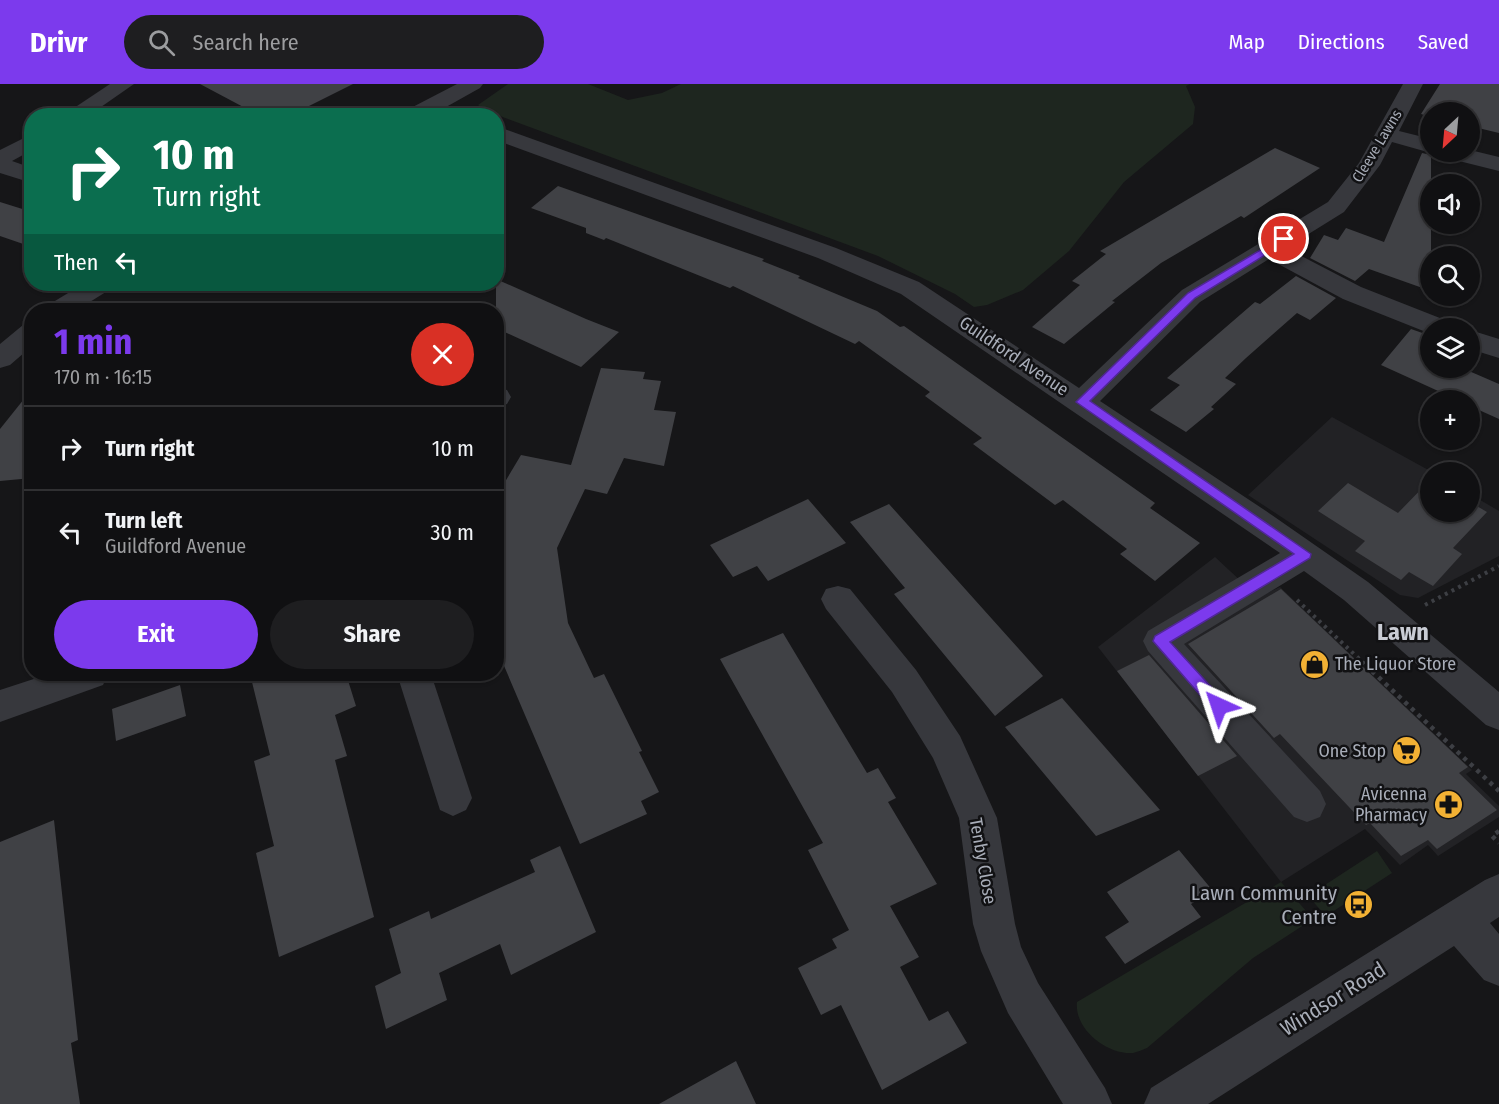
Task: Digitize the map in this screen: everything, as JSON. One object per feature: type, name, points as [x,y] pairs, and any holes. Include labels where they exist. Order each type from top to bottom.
[{"type":"street","points":[[85,108],[124,84]]},
{"type":"street","points":[[428,108],[473,84]]},
{"type":"street","name":"Cleeve Lawns","points":[[1082,402],[1191,296],[1336,207],[1369,165],[1413,84]]},
{"type":"street","points":[[1386,134],[1420,143]]},
{"type":"street","name":"Guildford Avenue","points":[[504,135],[867,268],[933,301],[1305,554],[1397,624],[1499,714]]},
{"type":"street","points":[[0,159],[24,145]]},
{"type":"street","points":[[1480,159],[1499,164]]},
{"type":"street","points":[[0,165],[24,173]]},
{"type":"street","points":[[1267,248],[1352,293],[1420,320]]},
{"type":"street","points":[[70,303],[89,291]]},
{"type":"street","points":[[0,359],[24,338]]},
{"type":"street","points":[[1480,342],[1499,349]]},
{"type":"street","points":[[1305,554],[1160,641],[1307,804]]},
{"type":"street","name":"Tenby Close","points":[[838,599],[904,681],[947,748],[978,818],[994,924],[1002,951],[1023,998],[1089,1104]]},
{"type":"street","points":[[0,706],[71,681]]},
{"type":"street","points":[[416,681],[453,798]]},
{"type":"street","name":"Windsor Road","points":[[1167,1104],[1499,894]]},
{"type":"street","points":[[1459,920],[1499,965]]},
{"type":"path","points":[[1397,624],[1433,600],[1499,566]]},
{"type":"path","points":[[1264,579],[1273,587],[1281,584],[1499,791]]},
{"type":"path","points":[[1499,831],[1492,836],[1499,843]]},
{"type":"shaded area","points":[[508,84],[588,84],[628,100],[662,93],[681,84],[1190,84],[1186,86],[1195,107],[1193,124],[1124,182],[1069,251],[1023,290],[987,305],[974,307],[955,294],[878,256],[504,118],[504,108],[483,108],[478,105]]},
{"type":"shaded area","points":[[1332,417],[1420,465],[1420,522],[1480,522],[1480,500],[1499,511],[1499,556],[1418,598],[1400,595],[1248,495]]},
{"type":"shaded area","points":[[1215,557],[1258,597],[1280,587],[1472,770],[1466,774],[1499,806],[1499,817],[1438,856],[1428,845],[1400,865],[1365,829],[1281,882],[1098,647]]},
{"type":"shaded area","points":[[1377,851],[1392,873],[1326,916],[1308,896]]},
{"type":"shaded area","points":[[1281,882],[1313,919],[1253,958],[1147,1048],[1133,1053],[1113,1050],[1103,1045],[1087,1031],[1077,1012],[1077,1002]]},
{"type":"building","points":[[200,84],[353,84],[305,108],[245,108]]},
{"type":"building","points":[[1440,84],[1499,84],[1499,133],[1480,128],[1480,102],[1429,102]]},
{"type":"building","points":[[1275,148],[1320,168],[1244,218],[1241,216],[1161,263],[1112,301],[1115,302],[1064,344],[1032,327],[1080,285],[1072,281],[1106,254],[1100,251]]},
{"type":"building","points":[[1420,158],[1420,162],[1431,162],[1431,174],[1420,174],[1420,234],[1431,234],[1431,246],[1420,246],[1420,287],[1369,269],[1355,281],[1310,258],[1324,235],[1338,240],[1346,228],[1384,242]]},
{"type":"building","points":[[558,186],[764,259],[762,261],[877,311],[900,327],[904,326],[1155,503],[1150,508],[1200,543],[1155,581],[1120,554],[1127,549],[1063,500],[1055,505],[973,444],[982,438],[925,396],[930,392],[859,341],[855,344],[733,286],[730,288],[606,238],[604,240],[586,233],[586,228],[531,208]]},
{"type":"building","points":[[0,202],[24,210],[24,244],[0,236]]},
{"type":"building","points":[[1296,276],[1336,298],[1310,320],[1297,313],[1246,358],[1225,378],[1236,384],[1211,407],[1214,409],[1186,432],[1150,410],[1180,385],[1167,378],[1255,302],[1260,304]]},
{"type":"building","points":[[504,283],[619,332],[581,367],[504,332],[504,303],[496,303],[496,291],[504,291]]},
{"type":"building","points":[[1411,329],[1420,332],[1420,378],[1480,378],[1480,376],[1499,384],[1499,419],[1480,410],[1480,390],[1436,390],[1381,365]]},
{"type":"building","points":[[601,368],[645,372],[643,379],[661,381],[654,410],[676,412],[664,466],[624,458],[607,494],[585,489],[557,548],[568,623],[594,678],[604,674],[642,751],[639,752],[659,792],[641,801],[647,814],[580,844],[504,666],[504,484],[521,455],[571,465]]},
{"type":"building","points":[[24,399],[24,479],[0,481],[0,429]]},
{"type":"building","points":[[1348,483],[1398,513],[1420,490],[1420,522],[1478,522],[1453,548],[1462,554],[1433,586],[1409,572],[1401,580],[1355,551],[1365,541],[1318,511]]},
{"type":"building","points":[[808,499],[846,543],[768,581],[757,566],[733,577],[710,545]]},
{"type":"building","points":[[889,504],[1043,676],[995,716],[894,594],[905,588],[850,522]]},
{"type":"building","points":[[1480,508],[1487,512],[1480,519]]},
{"type":"building","points":[[1281,589],[1468,767],[1459,773],[1497,810],[1437,849],[1428,840],[1401,856],[1370,823],[1366,825],[1280,734],[1274,738],[1188,644]]},
{"type":"building","points":[[783,633],[867,773],[878,768],[896,798],[888,802],[937,884],[890,906],[919,957],[900,967],[929,1021],[948,1011],[967,1043],[882,1090],[841,1005],[821,1015],[798,968],[837,948],[832,939],[849,930],[808,850],[823,843],[720,659]]},
{"type":"building","points":[[1149,655],[1237,756],[1198,776],[1117,671]]},
{"type":"building","points":[[252,681],[348,681],[356,706],[335,715],[347,756],[335,760],[374,917],[279,957],[256,853],[274,846],[254,761],[270,755]]},
{"type":"building","points":[[180,685],[186,716],[116,741],[112,709]]},
{"type":"building","points":[[1062,698],[1160,810],[1096,836],[1005,727]]},
{"type":"building","points":[[54,820],[78,1040],[71,1043],[80,1104],[0,1104],[0,842]]},
{"type":"building","points":[[560,846],[596,932],[511,975],[500,944],[439,973],[447,1000],[386,1029],[375,986],[401,973],[389,929],[429,911],[431,919],[535,872],[530,860]]},
{"type":"building","points":[[1179,850],[1213,891],[1191,904],[1201,917],[1125,964],[1105,937],[1129,922],[1107,892]]},
{"type":"building","points":[[736,1061],[756,1104],[659,1104]]},
{"type":"place","name":"The Liquor Store","points":[[1314,664]]},
{"type":"place","name":"One Stop","points":[[1407,751]]},
{"type":"place","name":"Avicenna Pharmacy","points":[[1448,804]]},
{"type":"place","name":"Lawn Community Centre","points":[[1358,905]]},
{"type":"district","name":"Lawn","points":[[1403,632]]},
{"type":"route","points":[[1219,706],[1160,641],[1305,554],[1082,402],[1191,296],[1284,239]]}]
